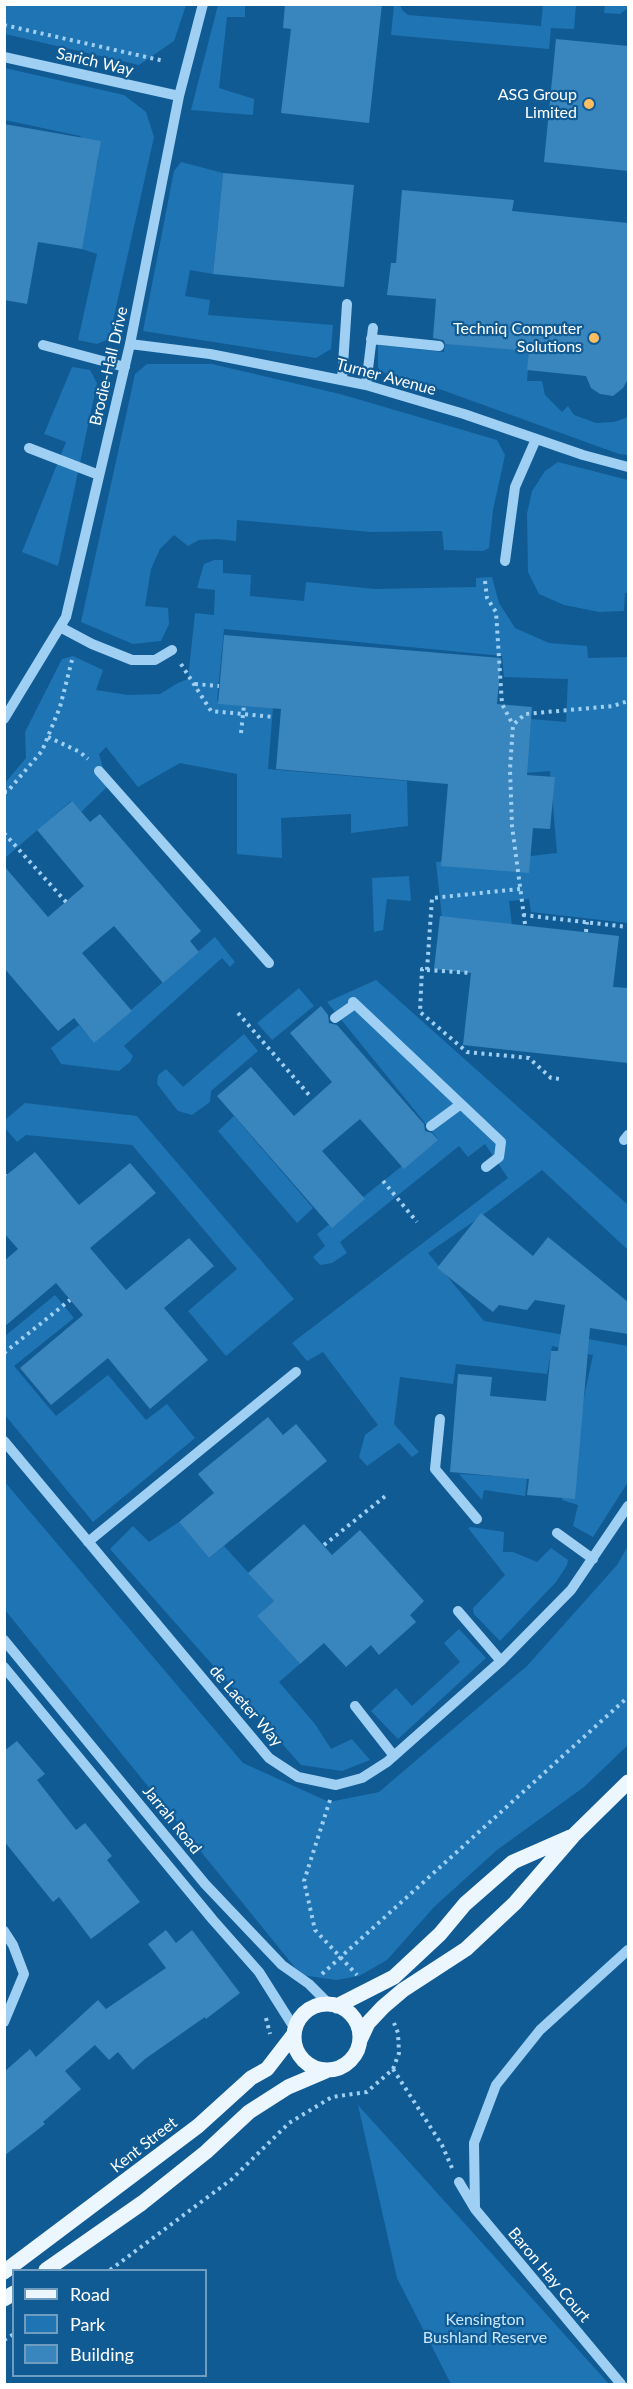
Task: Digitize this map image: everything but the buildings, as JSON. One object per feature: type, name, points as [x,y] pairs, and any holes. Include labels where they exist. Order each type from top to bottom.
[{"type":"main road","points":[[49,2269],[142,2203],[206,2152],[249,2112],[288,2087],[337,2068],[353,2058],[368,2023],[383,2007],[403,1990],[466,1949],[515,1903],[573,1836],[628,1782]]},
{"type":"main road","points":[[328,2070],[314,2068],[303,2060],[296,2048],[295,2031],[306,2012],[317,2006],[334,2005],[371,1990],[394,1977],[440,1934],[465,1904],[513,1862],[573,1836]]},
{"type":"main road","points":[[334,2005],[348,2012],[355,2020],[360,2040]]},
{"type":"main road","name":"Kent Street","points":[[4,2272],[198,2126],[251,2078],[267,2069],[295,2031]]},
{"type":"street","name":"Brodie-Hall Drive","points":[[4,719],[66,616],[130,344],[179,96],[203,4]]},
{"type":"street","name":"Sarich Way","points":[[4,57],[179,96]]},
{"type":"street","points":[[342,380],[347,304]]},
{"type":"street","points":[[366,385],[372,334],[439,346]]},
{"type":"street","name":"Turner Avenue","points":[[130,344],[210,354],[366,385],[628,467]]},
{"type":"street","points":[[43,345],[125,367]]},
{"type":"street","points":[[505,561],[515,487],[536,439]]},
{"type":"street","points":[[29,448],[99,475]]},
{"type":"street","points":[[60,627],[92,644],[132,660],[154,660],[171,650]]},
{"type":"street","points":[[99,771],[269,963]]},
{"type":"street","points":[[335,1018],[354,1003],[501,1142],[499,1157],[486,1167]]},
{"type":"street","points":[[431,1126],[461,1104]]},
{"type":"street","points":[[88,1542],[296,1372]]},
{"type":"street","points":[[440,1419],[435,1469],[477,1519]]},
{"type":"street","name":"de Laeter Way","points":[[4,1441],[269,1758],[298,1777],[336,1785],[362,1778],[394,1756],[501,1661],[571,1590],[628,1506]]},
{"type":"street","points":[[557,1533],[593,1559]]},
{"type":"street","points":[[458,1611],[501,1661]]},
{"type":"street","name":"Jarrah Road","points":[[4,1640],[205,1884],[267,1951],[334,2005]]},
{"type":"street","name":"Jarrah Road","points":[[4,1667],[213,1920],[259,1971],[295,2031]]},
{"type":"street","points":[[355,1706],[394,1756]]},
{"type":"street","points":[[4,1931],[13,1945],[24,1974],[9,2015],[4,2022]]},
{"type":"street","points":[[475,2209],[474,2143],[496,2085],[540,2030],[628,1950]]},
{"type":"street","name":"Baron Hay Court","points":[[459,2182],[475,2209],[621,2385]]},
{"type":"path","points":[[4,25],[164,61]]},
{"type":"path","points":[[485,581],[487,598],[496,612],[502,704],[513,725],[510,769],[512,826],[525,924]]},
{"type":"path","points":[[171,650],[211,711],[274,717]]},
{"type":"path","points":[[4,792],[8,792],[42,751],[60,706],[73,656]]},
{"type":"path","points":[[195,684],[219,686]]},
{"type":"path","points":[[513,725],[525,714],[613,706],[628,701]]},
{"type":"path","points":[[241,733],[244,705]]},
{"type":"path","points":[[47,737],[80,752],[99,771]]},
{"type":"path","points":[[4,832],[66,902]]},
{"type":"path","points":[[427,970],[432,898],[520,889]]},
{"type":"path","points":[[523,915],[628,927]]},
{"type":"path","points":[[586,932],[587,922]]},
{"type":"path","points":[[471,973],[422,969],[420,1012],[467,1052],[529,1058],[551,1078],[560,1079]]},
{"type":"path","points":[[238,1013],[310,1096]]},
{"type":"path","points":[[383,1181],[417,1222]]},
{"type":"path","points":[[4,1353],[70,1300]]},
{"type":"path","points":[[324,1545],[387,1494]]},
{"type":"path","points":[[336,1785],[304,1881],[315,1930],[340,1957],[628,1697]]},
{"type":"path","points":[[113,2269],[232,2179],[289,2123],[332,2097],[367,2092],[393,2069],[442,2145],[459,2182]]},
{"type":"green space","points":[[5,4],[186,5],[174,41],[139,65],[5,34]]},
{"type":"green space","points":[[218,5],[245,5],[245,17],[227,17],[219,88],[254,99],[253,115],[191,110]]},
{"type":"green space","points":[[394,5],[400,5],[408,15],[541,26],[543,5],[576,5],[574,29],[551,28],[549,49],[391,35]]},
{"type":"green space","points":[[605,5],[628,5],[628,8],[620,14],[604,13]]},
{"type":"green space","points":[[5,68],[124,95],[146,112],[154,137],[109,339],[97,344],[78,340],[97,254],[79,248],[98,159],[80,136],[5,120]]},
{"type":"green space","points":[[181,162],[223,173],[213,274],[190,270],[185,296],[210,300],[208,315],[333,325],[331,349],[316,358],[143,331],[174,171]]},
{"type":"green space","points":[[531,330],[527,381],[542,381],[545,395],[562,412],[568,406],[574,415],[596,423],[614,422],[628,417],[628,455],[619,454],[442,390],[385,373],[378,368],[378,345],[444,352],[445,339]]},
{"type":"green space","points":[[147,364],[212,364],[340,394],[497,440],[505,455],[493,510],[489,548],[483,551],[444,550],[442,531],[371,532],[237,520],[236,541],[199,540],[188,546],[174,535],[160,549],[151,569],[145,606],[168,608],[169,624],[161,641],[133,644],[81,622],[135,374]]},
{"type":"green space","points":[[72,367],[90,370],[97,383],[58,566],[22,552],[66,442],[44,434]]},
{"type":"green space","points":[[558,462],[628,480],[628,593],[625,593],[624,611],[599,612],[564,605],[539,594],[528,572],[527,514],[532,491],[545,471]]},
{"type":"green space","points":[[214,560],[223,560],[223,573],[251,575],[250,596],[304,601],[306,582],[375,589],[476,587],[476,578],[492,577],[499,603],[515,628],[549,643],[587,646],[588,658],[628,657],[628,923],[531,912],[529,899],[509,901],[512,926],[442,918],[436,862],[506,859],[557,853],[550,771],[526,773],[531,719],[566,722],[568,679],[504,677],[502,656],[224,629],[217,701],[273,708],[268,769],[407,781],[408,826],[351,833],[351,814],[281,818],[282,858],[237,854],[237,774],[180,763],[138,787],[106,747],[99,754],[108,786],[81,812],[71,801],[5,858],[5,783],[26,758],[25,732],[62,659],[73,656],[103,670],[96,690],[128,695],[160,694],[188,679],[195,613],[214,615],[215,590],[197,588],[204,564]]},
{"type":"green space","points":[[409,876],[411,901],[387,899],[383,930],[374,932],[372,878]]},
{"type":"green space","points":[[215,937],[235,962],[230,967],[222,958],[124,1046],[133,1056],[130,1062],[119,1071],[61,1064],[51,1048],[79,1025],[94,1042]]},
{"type":"green space","points":[[376,980],[628,1205],[628,1250],[542,1170],[428,1253],[484,1321],[628,1346],[628,1482],[593,1537],[573,1526],[578,1505],[562,1500],[593,1355],[552,1346],[547,1374],[456,1364],[453,1384],[400,1377],[394,1424],[419,1452],[412,1457],[399,1443],[367,1466],[359,1457],[365,1435],[378,1425],[323,1352],[307,1361],[292,1343],[508,1178],[485,1144],[468,1157],[459,1146],[340,1242],[347,1253],[332,1263],[320,1265],[313,1257],[325,1246],[317,1234],[437,1138],[327,1002]]},
{"type":"green space","points":[[299,988],[314,1006],[272,1040],[257,1023]]},
{"type":"green space","points":[[244,1034],[258,1051],[211,1091],[210,1102],[192,1115],[178,1111],[157,1084],[158,1075],[166,1069],[183,1087]]},
{"type":"green space","points":[[25,1103],[137,1116],[294,1299],[226,1356],[188,1311],[237,1269],[132,1145],[26,1135],[17,1142],[5,1128],[5,1120]]},
{"type":"green space","points":[[234,1116],[313,1208],[297,1223],[218,1131]]},
{"type":"green space","points":[[55,1295],[74,1318],[14,1366],[56,1416],[108,1375],[146,1420],[167,1404],[195,1438],[93,1522],[5,1415],[5,1336]]},
{"type":"green space","points":[[459,1474],[527,1478],[525,1496],[484,1490],[482,1500]]},
{"type":"green space","points":[[4,1481],[243,1763],[329,1802],[379,1792],[527,1666],[617,1565],[628,1546],[628,1745],[584,1787],[497,1850],[434,1907],[387,1960],[359,1976],[336,1980],[301,1975],[5,1610]]},
{"type":"green space","points":[[179,1522],[209,1558],[224,1546],[274,1601],[257,1616],[300,1664],[279,1682],[315,1724],[331,1749],[352,1739],[370,1760],[342,1771],[301,1765],[110,1549],[133,1526],[149,1542]]},
{"type":"green space","points":[[468,1528],[504,1532],[503,1552],[513,1552],[537,1562],[551,1548],[568,1560],[556,1582],[500,1641],[474,1614],[473,1608],[505,1575]]},
{"type":"green space","points":[[459,1629],[486,1658],[398,1739],[371,1711],[396,1688],[412,1706],[460,1662],[444,1643]]},
{"type":"green space","name":"Kensington Bushland Reserve","points":[[358,2105],[609,2384],[451,2384],[397,2278]]},
{"type":"place","name":"ASG Group Limited","points":[[589,104]]},
{"type":"place","name":"Techniq Computer Solutions","points":[[594,338]]}]
